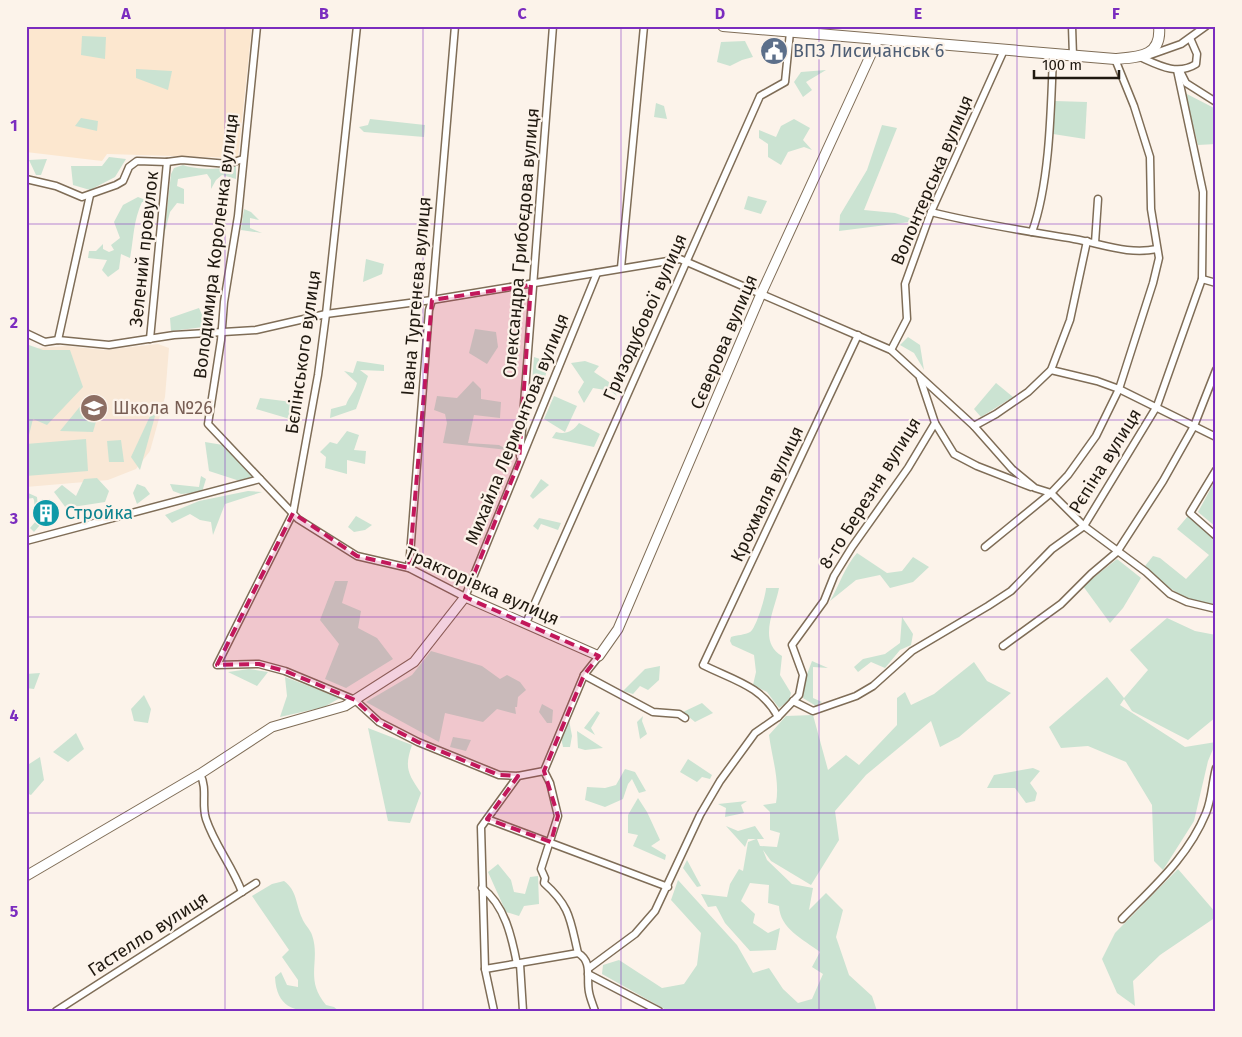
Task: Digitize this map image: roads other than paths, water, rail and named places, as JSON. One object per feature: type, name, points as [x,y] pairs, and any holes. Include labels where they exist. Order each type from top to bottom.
[{"type":"main road","points":[[723,26],[1115,60],[1140,57],[1151,52],[1157,45],[1159,26]]},
{"type":"main road","name":"Сєверова вулиця","points":[[598,656],[618,629],[761,294],[878,39]]},
{"type":"main road","points":[[26,876],[200,774],[272,728],[345,706],[355,700],[414,662],[465,597]]},
{"type":"main road","name":"Тракторівка вулиця","points":[[465,597],[598,656]]},
{"type":"street","name":"Володимира Короленка вулиця","points":[[257,26],[238,216],[224,302],[208,424],[260,479]]},
{"type":"street","name":"Бєлінського вулиця","points":[[355,700],[285,671],[259,664],[217,665],[293,513],[318,375],[357,26]]},
{"type":"street","name":"Івана Тургенєва вулиця","points":[[409,568],[429,310],[432,300],[455,26]]},
{"type":"street","name":"Олександра Грибоєдова вулиця","points":[[519,462],[531,285],[554,26]]},
{"type":"street","points":[[621,268],[644,26]]},
{"type":"street","points":[[1072,26],[1072,56]]},
{"type":"street","points":[[1140,57],[1169,49],[1190,38],[1206,26]]},
{"type":"street","name":"Гризодубової вулиця","points":[[526,623],[760,96],[785,82],[790,32]]},
{"type":"street","points":[[1140,57],[1161,66],[1178,70],[1196,64],[1197,54],[1190,38]]},
{"type":"street","name":"Волонтерська вулиця","points":[[891,350],[908,318],[905,284],[931,212],[1004,50]]},
{"type":"street","points":[[1032,232],[1040,212],[1050,109],[1053,54]]},
{"type":"street","points":[[985,547],[1051,493],[1068,474],[1096,436],[1119,389],[1153,283],[1159,258],[1151,209],[1150,157],[1134,106],[1115,60]]},
{"type":"street","points":[[1178,70],[1186,84],[1216,102]]},
{"type":"street","name":"Рєпіна вулиця","points":[[792,701],[813,711],[856,696],[872,686],[912,651],[1010,591],[1052,549],[1084,526],[1157,406],[1202,279],[1203,192],[1178,70]]},
{"type":"street","points":[[26,179],[56,186],[82,197],[116,185],[123,180],[129,167],[137,162],[182,160],[228,164],[243,159]]},
{"type":"street","name":"Зелений провулок","points":[[150,339],[167,162]]},
{"type":"street","points":[[58,340],[90,195]]},
{"type":"street","points":[[1094,243],[1098,199]]},
{"type":"street","points":[[931,212],[965,221],[1094,243],[1129,252],[1157,249]]},
{"type":"street","points":[[974,426],[996,414],[1028,392],[1051,370],[1070,320],[1087,242]]},
{"type":"street","points":[[26,333],[45,342],[58,340],[109,345],[221,331],[256,330],[326,314],[531,285],[680,259],[891,350],[974,426],[1012,469],[1035,488]]},
{"type":"street","name":"Михайла Лермонтова вулиця","points":[[465,597],[597,274]]},
{"type":"street","points":[[1202,279],[1216,283]]},
{"type":"street","name":"Крохмаля вулиця","points":[[778,717],[771,702],[758,692],[703,666],[858,335]]},
{"type":"street","points":[[1051,370],[1097,381],[1119,389],[1157,406],[1216,437]]},
{"type":"street","points":[[1003,646],[1061,604],[1091,574],[1117,552],[1163,481],[1194,426],[1216,370]]},
{"type":"street","name":"8-го Березня вулиця","points":[[792,701],[799,695],[803,675],[792,644],[824,601],[834,576],[852,547],[908,468],[934,423],[920,376]]},
{"type":"street","points":[[934,423],[954,454],[977,466],[1051,493],[1084,526],[1146,572],[1170,594],[1187,602],[1216,610]]},
{"type":"street","points":[[1216,470],[1190,513],[1216,536]]},
{"type":"street","points":[[26,541],[260,479]]},
{"type":"street","name":"Тракторівка вулиця","points":[[260,479],[298,519],[358,556],[409,568],[465,597]]},
{"type":"street","points":[[578,953],[568,912],[563,902],[544,884],[545,878],[540,869],[551,842],[558,816],[550,783],[544,771],[584,675],[598,656]]},
{"type":"street","points":[[584,675],[652,712],[680,714],[685,718]]},
{"type":"street","points":[[355,700],[379,722],[418,742],[498,775],[518,776],[544,771]]},
{"type":"street","points":[[588,971],[635,934],[656,911],[700,815],[720,781],[755,733],[778,717],[792,701]]},
{"type":"street","points":[[1122,919],[1179,860],[1194,840],[1213,790],[1216,768]]},
{"type":"street","points":[[200,774],[205,783],[205,816],[208,825],[215,844],[233,869],[242,892]]},
{"type":"street","points":[[494,1011],[485,969],[480,827],[518,776]]},
{"type":"street","points":[[487,819],[668,887]]},
{"type":"street","name":"Гастелло вулиця","points":[[56,1011],[256,883]]},
{"type":"street","points":[[482,888],[489,893],[510,929],[519,964],[523,1011]]},
{"type":"street","points":[[485,969],[578,953],[585,957],[589,993],[595,1011]]},
{"type":"street","points":[[588,971],[659,1011]]},
{"type":"place","name":"ВПЗ Лисичанськ 6","points":[[774,51]]},
{"type":"place","name":"Школа №26","points":[[94,408]]},
{"type":"place","name":"Стройка","points":[[46,513]]}]
